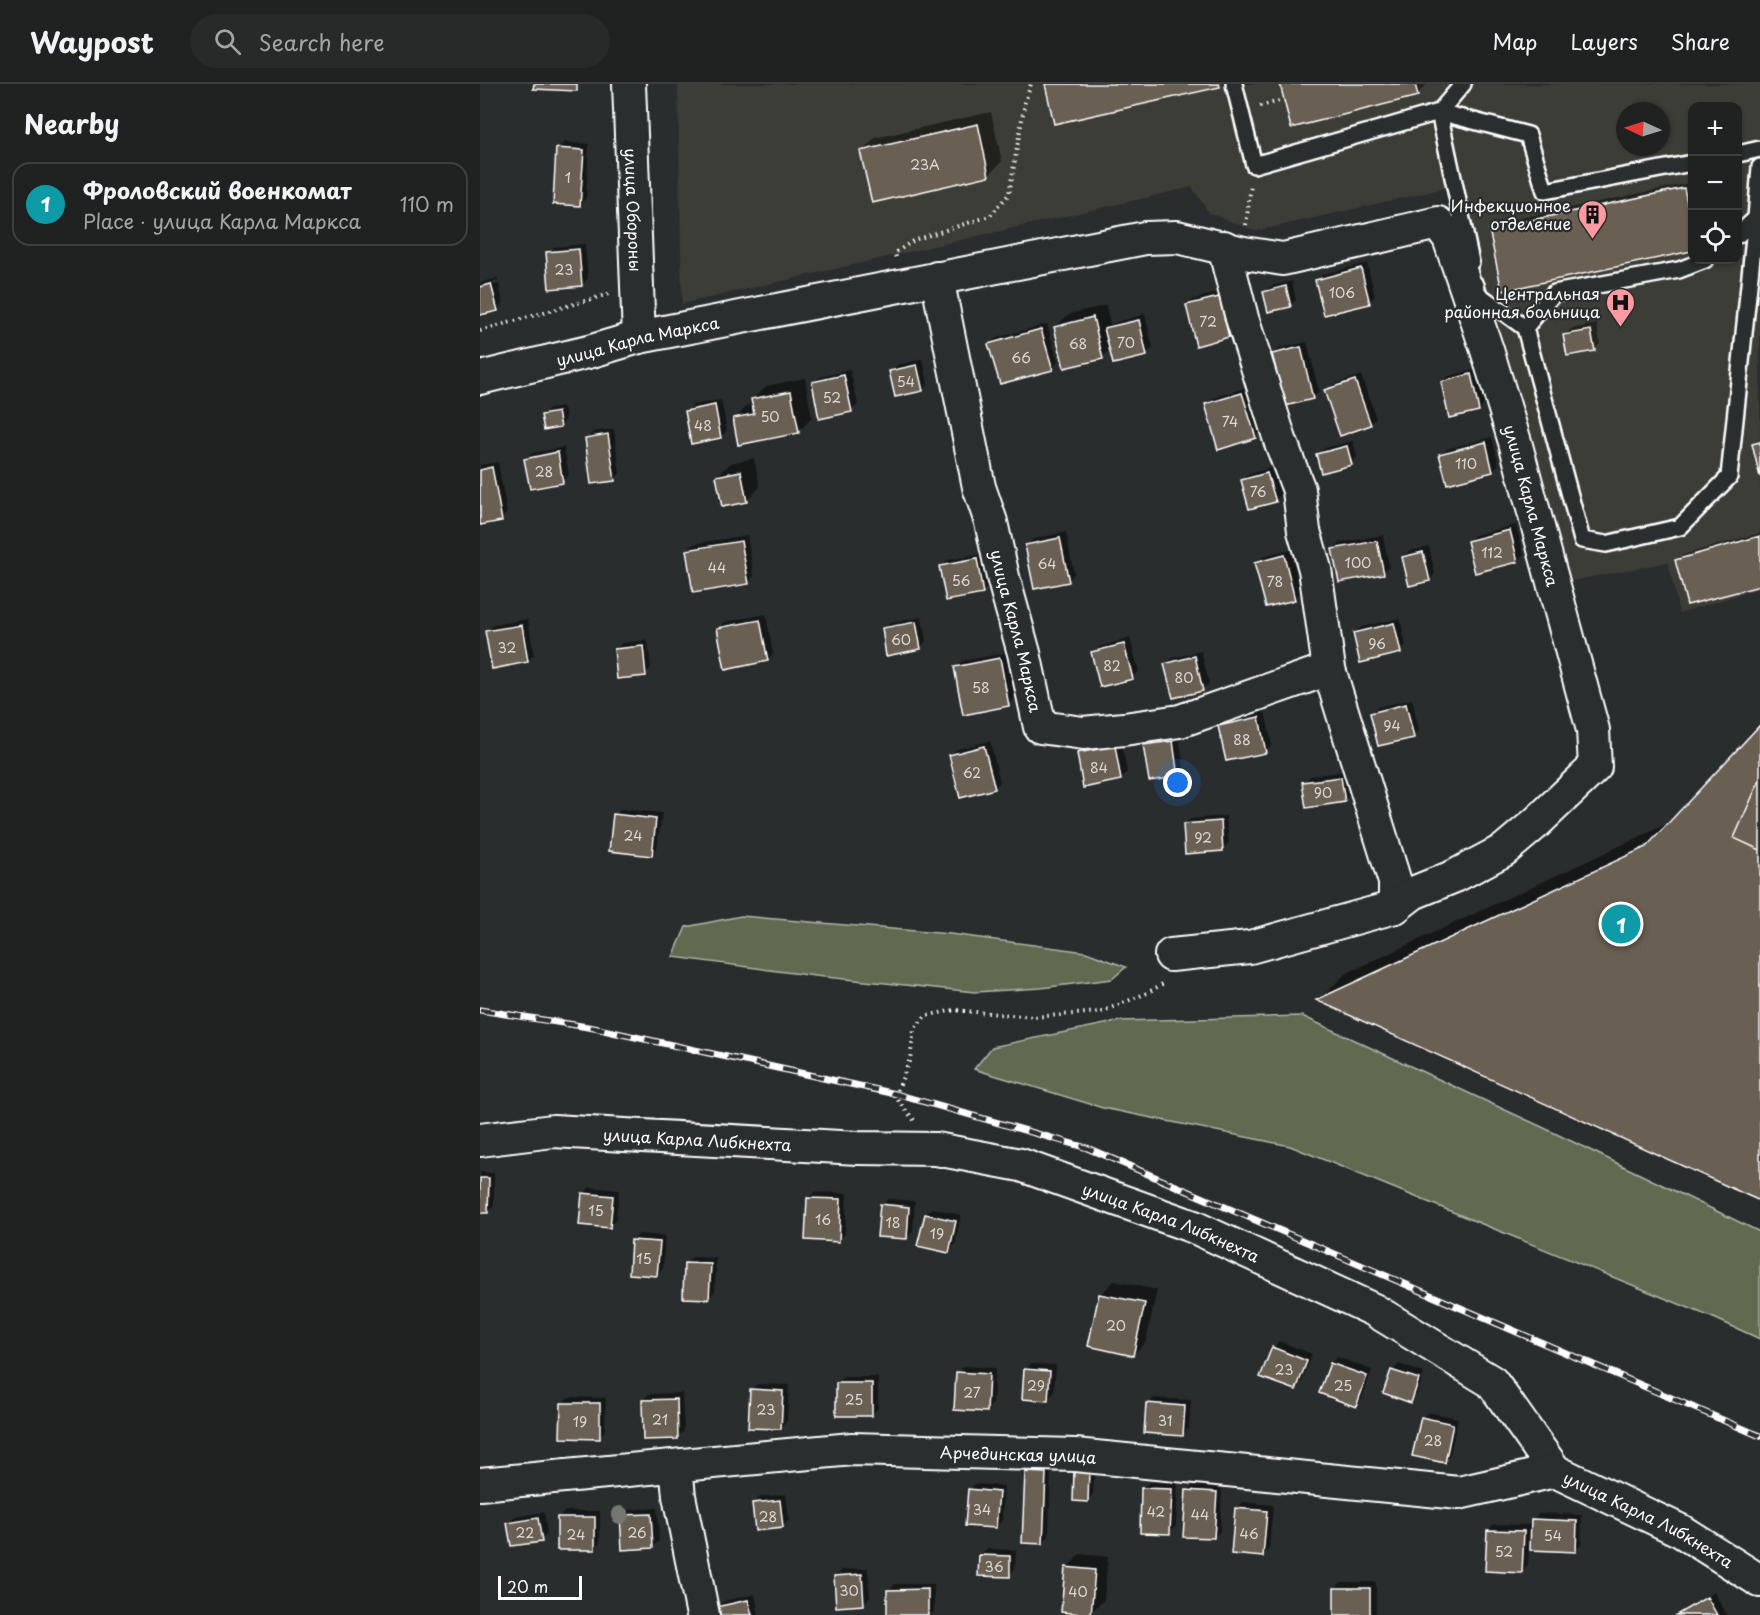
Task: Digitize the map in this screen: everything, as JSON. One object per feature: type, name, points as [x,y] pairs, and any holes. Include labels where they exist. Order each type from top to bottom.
[{"type":"street","name":"улица Обороны","points":[[628,84],[639,337]]},
{"type":"street","name":"улица Карла Маркса","points":[[480,378],[592,351],[639,337],[1145,238],[1177,237],[1283,259],[1438,223],[1449,238],[1515,442],[1593,730],[1595,767],[1504,850],[1455,876],[1413,893],[1395,907],[1169,968]]},
{"type":"street","points":[[1231,249],[1242,318],[1280,440],[1299,490],[1304,531],[1315,569],[1329,669],[1395,882],[1395,907]]},
{"type":"street","name":"улица Карла Маркса","points":[[937,278],[979,487],[991,522],[1040,727],[1083,733],[1180,720],[1329,669]]},
{"type":"street","name":"улица Карла Либкнехта","points":[[480,1140],[553,1131],[858,1148],[936,1149],[1021,1165],[1194,1227],[1374,1310],[1492,1382],[1555,1472],[1681,1531],[1760,1581]]},
{"type":"street","name":"Арчединская улица","points":[[480,1485],[852,1449],[1074,1455],[1459,1493],[1555,1472]]},
{"type":"street","points":[[676,1466],[679,1496],[703,1615]]},
{"type":"lane","points":[[1234,84],[1254,165],[1439,112],[1528,135],[1545,191],[1688,165]]},
{"type":"lane","points":[[1439,112],[1461,84]]},
{"type":"lane","points":[[1439,112],[1478,294],[1525,328],[1582,540],[1606,544],[1680,527],[1729,477],[1760,167]]},
{"type":"lane","points":[[1742,153],[1760,149]]},
{"type":"lane","points":[[1742,231],[1756,218]]},
{"type":"lane","points":[[1525,328],[1554,293],[1679,270],[1695,264]]},
{"type":"path","points":[[903,285],[896,269],[895,253],[914,240],[990,216],[1009,194],[1025,102],[1031,84]]},
{"type":"path","points":[[1231,249],[1246,227],[1254,165]]},
{"type":"path","points":[[480,331],[637,286]]},
{"type":"path","points":[[936,1149],[898,1102],[896,1094],[910,1059],[914,1030],[925,1016],[954,1010],[1033,1017],[1101,1012],[1147,993],[1169,968]]},
{"type":"shaded area","name":"Центральная районная больница","points":[[678,84],[1760,84],[1760,588],[1679,613],[1668,562],[1561,583],[1528,421],[1506,427],[1446,188],[1256,231],[1209,213],[1192,187],[682,304]]},
{"type":"green space","points":[[741,916],[950,934],[1086,952],[1126,967],[1112,979],[1041,988],[975,992],[815,976],[673,957],[686,927]]},
{"type":"green space","points":[[1302,1016],[1542,1127],[1760,1232],[1760,1339],[1290,1146],[1103,1108],[974,1069],[992,1047],[1120,1021]]},
{"type":"building","points":[[534,84],[577,84],[577,91],[533,89]]},
{"type":"building","points":[[1045,84],[1219,84],[1220,87],[1054,124]]},
{"type":"building","points":[[1280,84],[1415,84],[1418,96],[1291,128]]},
{"type":"building","points":[[978,124],[989,176],[872,203],[860,151]]},
{"type":"building","points":[[556,148],[584,150],[580,206],[553,204]]},
{"type":"building","name":"Инфекционное отделение","points":[[1684,188],[1688,208],[1688,252],[1502,291],[1489,229]]},
{"type":"building","points":[[579,249],[582,286],[549,289],[546,252]]},
{"type":"building","points":[[1361,268],[1370,304],[1324,315],[1315,280]]},
{"type":"building","points":[[491,284],[498,311],[480,315],[480,287]]},
{"type":"building","points":[[1286,286],[1291,307],[1268,312],[1263,292]]},
{"type":"building","points":[[1219,297],[1229,337],[1196,346],[1186,305]]},
{"type":"building","points":[[1093,317],[1103,359],[1064,368],[1054,327]]},
{"type":"building","points":[[1139,320],[1147,356],[1113,364],[1104,328]]},
{"type":"building","points":[[1041,329],[1053,370],[1000,384],[988,344]]},
{"type":"building","points":[[1591,330],[1595,351],[1567,356],[1563,335]]},
{"type":"building","points":[[1301,347],[1313,399],[1285,406],[1272,354]]},
{"type":"building","points":[[917,365],[923,391],[895,397],[889,371]]},
{"type":"building","points":[[1471,374],[1479,411],[1449,418],[1441,382]]},
{"type":"building","points":[[844,375],[852,412],[819,419],[812,382]]},
{"type":"building","points":[[1355,380],[1371,425],[1340,436],[1324,390]]},
{"type":"building","points":[[791,391],[799,433],[738,445],[733,418],[754,414],[751,399]]},
{"type":"building","points":[[1242,393],[1256,438],[1218,450],[1205,404]]},
{"type":"building","points":[[715,405],[721,438],[691,444],[685,411]]},
{"type":"building","points":[[558,412],[561,427],[544,430],[541,415]]},
{"type":"building","points":[[608,434],[615,481],[591,484],[585,438]]},
{"type":"building","points":[[1486,442],[1493,472],[1447,484],[1439,454]]},
{"type":"building","points":[[1760,442],[1760,477],[1752,444]]},
{"type":"building","points":[[1347,446],[1352,465],[1321,473],[1316,454]]},
{"type":"building","points":[[558,452],[563,483],[530,489],[524,459]]},
{"type":"building","points":[[492,467],[502,521],[480,525],[480,470]]},
{"type":"building","points":[[741,471],[747,502],[722,507],[716,476]]},
{"type":"building","points":[[1267,473],[1276,502],[1249,509],[1241,480]]},
{"type":"building","points":[[1510,530],[1518,562],[1475,573],[1467,541]]},
{"type":"building","points":[[1760,536],[1760,586],[1687,605],[1675,560]]},
{"type":"building","points":[[1060,538],[1069,582],[1034,589],[1025,545]]},
{"type":"building","points":[[741,541],[749,584],[693,593],[686,550]]},
{"type":"building","points":[[1377,541],[1384,574],[1339,582],[1332,549]]},
{"type":"building","points":[[1423,552],[1430,581],[1409,586],[1402,557]]},
{"type":"building","points":[[1284,555],[1295,600],[1266,607],[1254,563]]},
{"type":"building","points":[[977,559],[983,594],[946,601],[939,566]]},
{"type":"building","points":[[760,620],[768,661],[725,670],[717,628]]},
{"type":"building","points":[[916,622],[921,649],[886,656],[882,628]]},
{"type":"building","points":[[1394,623],[1401,653],[1360,663],[1353,633]]},
{"type":"building","points":[[522,625],[528,662],[492,669],[485,631]]},
{"type":"building","points":[[1124,644],[1133,679],[1100,687],[1091,652]]},
{"type":"building","points":[[643,646],[646,676],[617,679],[614,649]]},
{"type":"building","points":[[1195,656],[1203,691],[1173,698],[1164,664]]},
{"type":"building","points":[[1000,658],[1009,706],[963,715],[954,667]]},
{"type":"building","points":[[1406,704],[1414,738],[1378,746],[1370,713]]},
{"type":"building","points":[[1259,717],[1266,753],[1226,761],[1218,726]]},
{"type":"building","points":[[1760,725],[1760,1201],[1316,1000],[1646,847]]},
{"type":"building","points":[[1173,741],[1178,777],[1149,781],[1143,745]]},
{"type":"building","points":[[984,746],[995,789],[960,798],[949,755]]},
{"type":"building","points":[[1115,746],[1121,780],[1083,788],[1077,753]]},
{"type":"building","points":[[1341,777],[1345,802],[1306,808],[1302,782]]},
{"type":"building","points":[[1760,779],[1760,850],[1734,838]]},
{"type":"building","points":[[613,814],[656,819],[652,856],[609,851]]},
{"type":"building","points":[[1221,821],[1223,851],[1185,854],[1183,824]]},
{"type":"building","points":[[480,1178],[489,1178],[488,1213],[480,1213]]},
{"type":"building","points":[[582,1193],[613,1196],[610,1228],[579,1225]]},
{"type":"building","points":[[807,1198],[841,1199],[839,1242],[805,1240]]},
{"type":"building","points":[[880,1204],[909,1207],[907,1239],[877,1237]]},
{"type":"building","points":[[925,1214],[956,1221],[949,1253],[917,1246]]},
{"type":"building","points":[[631,1240],[660,1242],[657,1276],[629,1274]]},
{"type":"building","points":[[684,1263],[711,1264],[709,1299],[683,1298]]},
{"type":"building","points":[[1099,1294],[1145,1303],[1133,1356],[1088,1346]]},
{"type":"building","points":[[1272,1347],[1307,1361],[1296,1390],[1260,1377]]},
{"type":"building","points":[[1330,1363],[1367,1376],[1356,1407],[1319,1393]]},
{"type":"building","points":[[1024,1369],[1050,1371],[1048,1401],[1022,1399]]},
{"type":"building","points":[[1391,1370],[1419,1379],[1411,1403],[1383,1393]]},
{"type":"building","points":[[956,1372],[989,1374],[987,1412],[954,1410]]},
{"type":"building","points":[[836,1383],[872,1383],[872,1416],[836,1416]]},
{"type":"building","points":[[750,1389],[783,1391],[781,1429],[748,1428]]},
{"type":"building","points":[[677,1399],[678,1439],[643,1440],[642,1400]]},
{"type":"building","points":[[561,1403],[600,1403],[600,1439],[560,1438]]},
{"type":"building","points":[[1146,1403],[1185,1406],[1183,1436],[1144,1433]]},
{"type":"building","points":[[1421,1417],[1453,1424],[1445,1463],[1412,1456]]},
{"type":"building","points":[[1074,1470],[1089,1470],[1088,1502],[1073,1501]]},
{"type":"building","points":[[1025,1472],[1046,1473],[1043,1544],[1022,1543]]},
{"type":"building","points":[[1141,1488],[1172,1489],[1170,1534],[1140,1533]]},
{"type":"building","points":[[968,1489],[999,1492],[996,1528],[965,1526]]},
{"type":"building","points":[[1186,1490],[1217,1492],[1214,1538],[1183,1537]]},
{"type":"building","points":[[780,1500],[783,1528],[755,1531],[752,1503]]},
{"type":"building","points":[[1235,1508],[1267,1511],[1263,1557],[1231,1554]]},
{"type":"building","points":[[651,1514],[653,1548],[622,1550],[620,1515]]},
{"type":"building","points":[[557,1517],[595,1517],[595,1550],[557,1550]]},
{"type":"building","points":[[538,1518],[542,1542],[511,1546],[507,1523]]},
{"type":"building","points":[[1531,1519],[1577,1521],[1576,1552],[1530,1550]]},
{"type":"building","points":[[1487,1530],[1524,1531],[1522,1573],[1485,1571]]},
{"type":"building","points":[[979,1555],[1010,1556],[1010,1577],[978,1576]]},
{"type":"building","points":[[1065,1567],[1095,1570],[1091,1615],[1061,1612]]},
{"type":"building","points":[[862,1574],[864,1605],[836,1607],[834,1576]]},
{"type":"building","points":[[1334,1588],[1370,1588],[1370,1615],[1334,1615]]},
{"type":"building","points":[[928,1589],[928,1615],[887,1615],[887,1590]]},
{"type":"building","points":[[1707,1597],[1717,1615],[1676,1615]]},
{"type":"building","points":[[748,1600],[752,1615],[718,1615],[716,1607]]},
{"type":"railway","points":[[480,1010],[594,1028],[896,1094],[1087,1148],[1760,1436]]},
{"type":"place","name":"Инфекционное отделение","points":[[1592,240]]},
{"type":"place","name":"Центральная районная больница","points":[[1621,328]]},
{"type":"place","name":"Фроловский военкомат","points":[[1621,924]]}]
